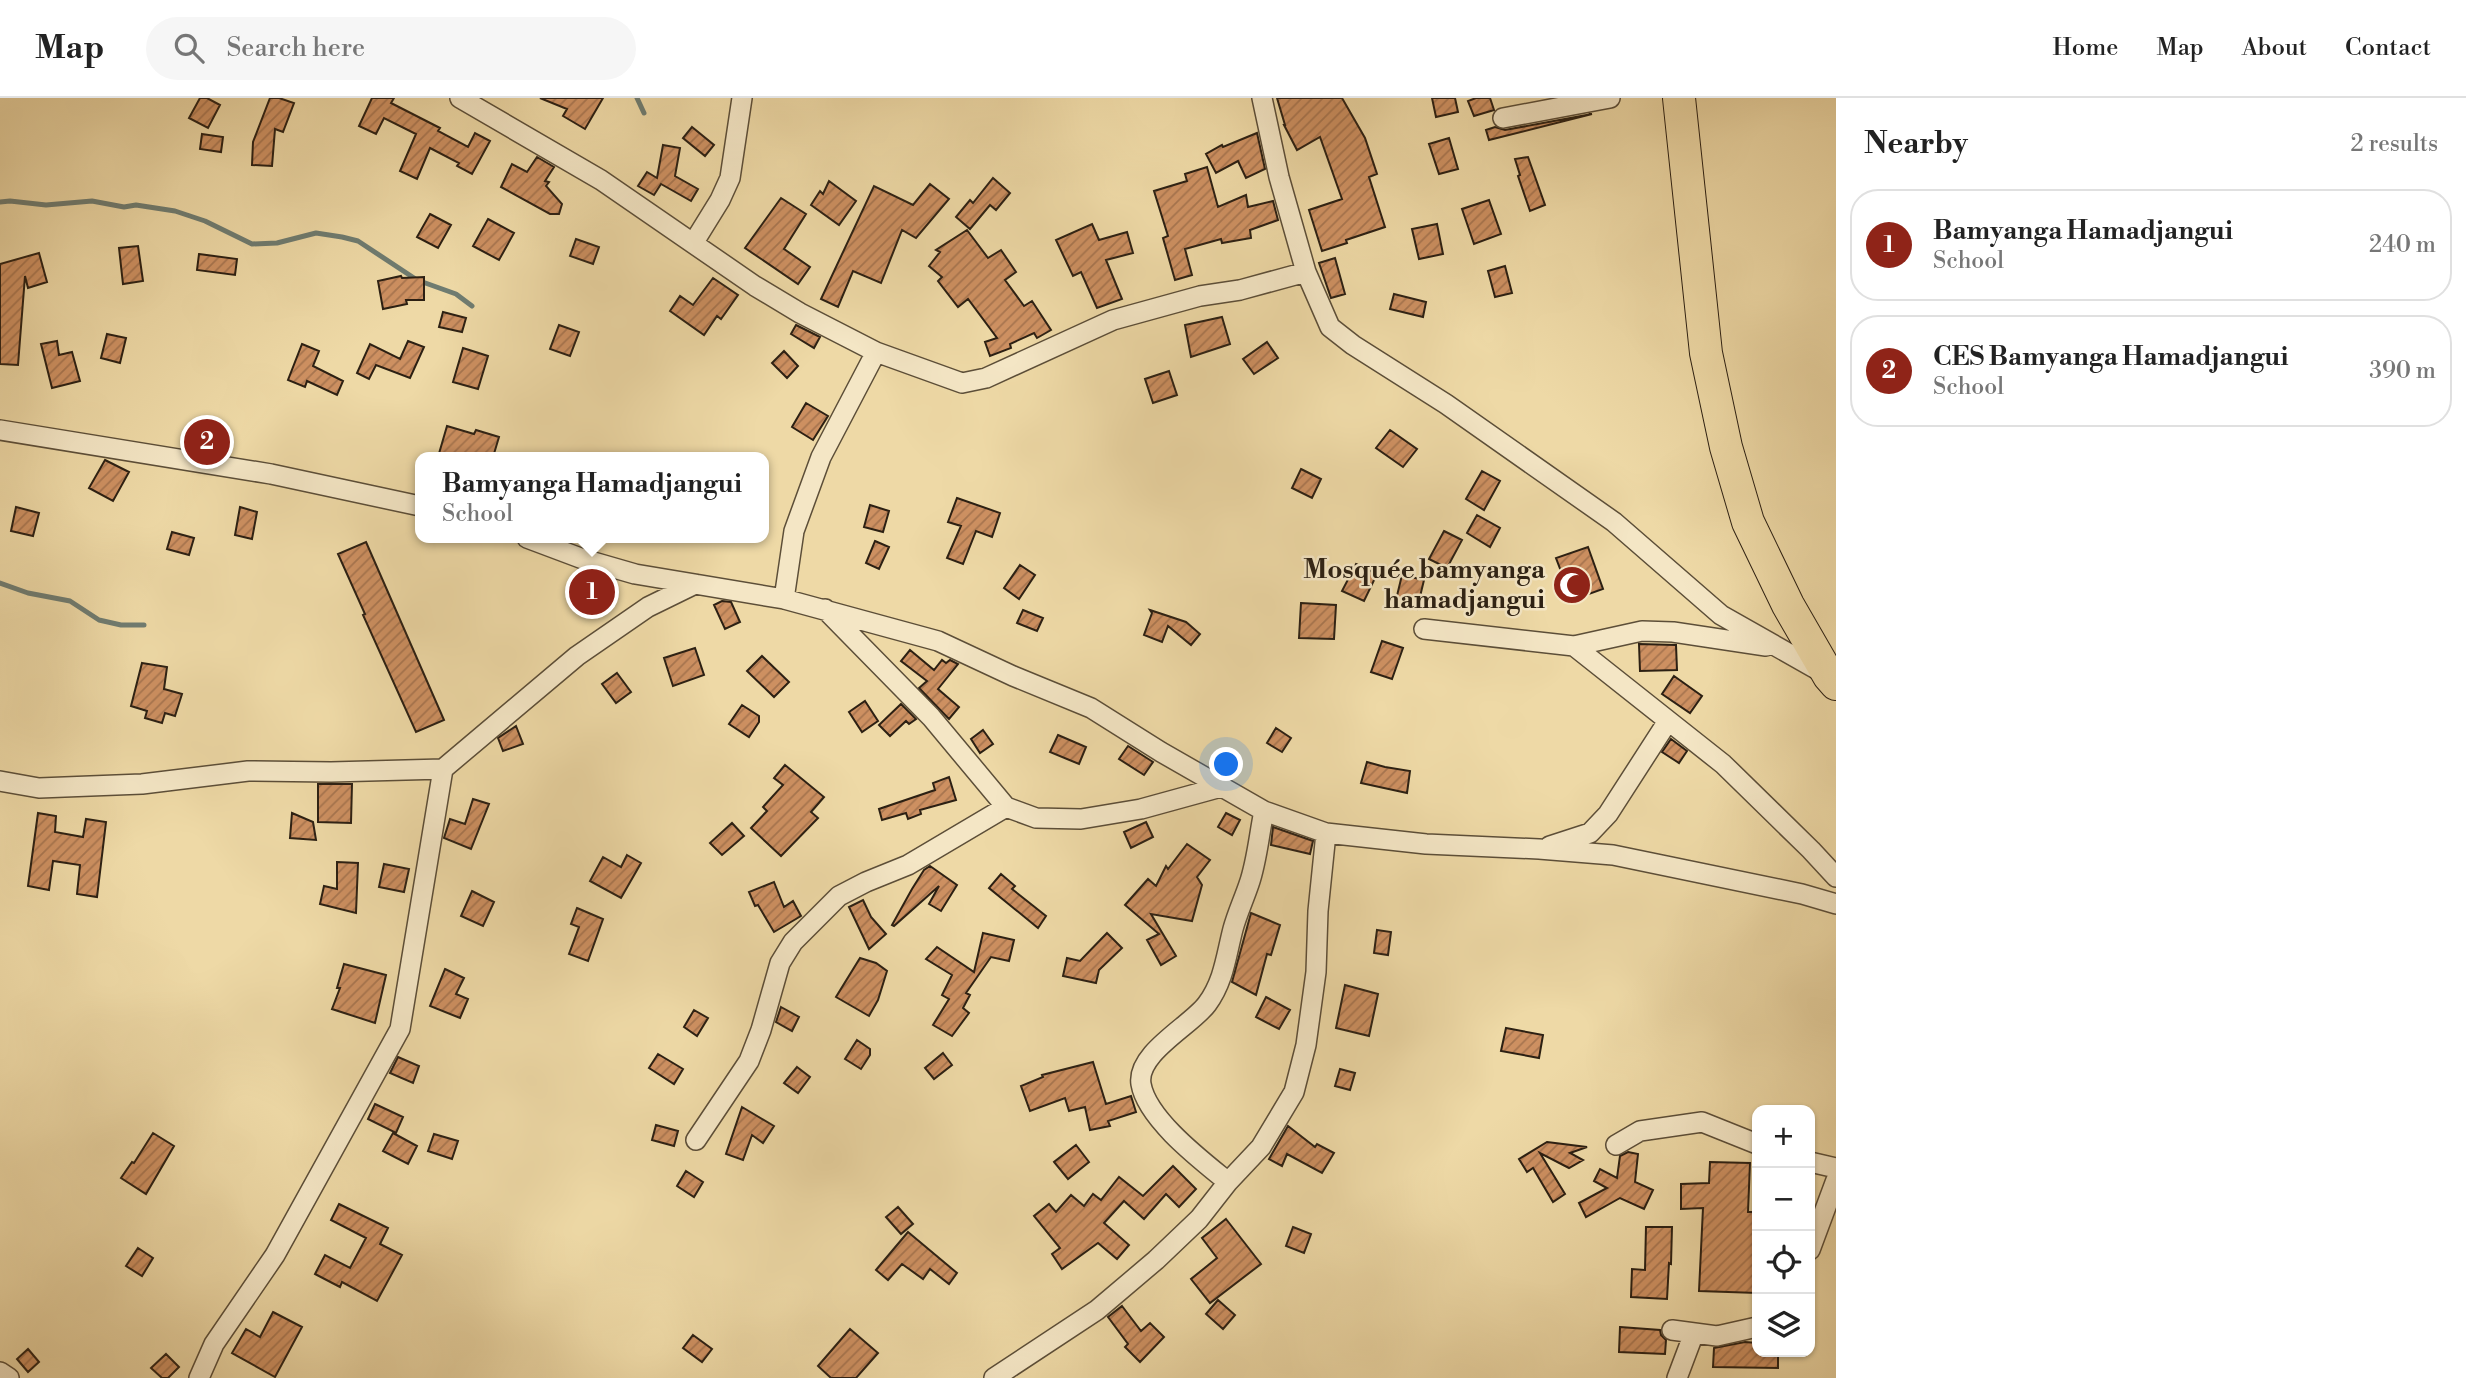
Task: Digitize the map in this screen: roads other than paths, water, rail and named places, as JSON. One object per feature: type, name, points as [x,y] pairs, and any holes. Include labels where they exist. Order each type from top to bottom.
[{"type":"highway","points":[[1679,98],[1706,354],[1726,447],[1748,522],[1788,605],[1833,680]]},
{"type":"street","points":[[460,98],[601,180],[755,286],[800,313],[876,352],[961,383],[986,378],[1113,320],[1200,296],[1240,290],[1306,272]]},
{"type":"street","points":[[694,242],[730,178],[742,98]]},
{"type":"street","points":[[1262,98],[1279,177],[1306,272],[1330,327],[1532,463],[1614,522],[1721,615],[1833,680]]},
{"type":"street","points":[[1503,118],[1610,98]]},
{"type":"street","points":[[784,599],[794,531],[821,457],[876,352]]},
{"type":"street","points":[[0,430],[271,474],[415,505]]},
{"type":"street","points":[[540,543],[635,574],[784,599],[938,641],[1091,708],[1264,811],[1326,833],[1426,844],[1613,855],[1802,894],[1836,904]]},
{"type":"street","points":[[0,781],[39,788],[142,784],[248,771],[443,769],[577,656],[648,607],[695,584]]},
{"type":"street","points":[[825,609],[931,716],[1006,807],[1036,818],[1081,819],[1141,809],[1221,787]]},
{"type":"street","points":[[1424,629],[1574,646],[1642,631],[1673,632],[1777,648]]},
{"type":"street","points":[[1574,646],[1723,764],[1811,849],[1836,877]]},
{"type":"street","points":[[1539,849],[1590,833],[1608,814],[1668,721]]},
{"type":"street","points":[[199,1378],[214,1344],[275,1255],[400,1029],[443,769]]},
{"type":"street","points":[[696,1140],[748,1060],[761,1030],[780,963],[793,942],[839,896],[908,865],[1006,807]]},
{"type":"street","points":[[1228,1182],[1178,1140],[1150,1105],[1140,1082],[1146,1063],[1173,1033],[1206,1006],[1223,977],[1233,928],[1250,882],[1264,811]]},
{"type":"street","points":[[993,1378],[1097,1310],[1156,1260],[1199,1219],[1228,1182],[1261,1147],[1294,1091],[1306,1045],[1316,972],[1318,911],[1326,833]]},
{"type":"street","points":[[1616,1145],[1640,1131],[1702,1122],[1752,1142]]},
{"type":"street","points":[[1815,1163],[1836,1168]]},
{"type":"street","points":[[1815,1237],[1836,1180]]},
{"type":"street","points":[[1672,1330],[1717,1336],[1752,1328]]},
{"type":"street","points":[[1677,1378],[1694,1333]]},
{"type":"street","points":[[0,1372],[9,1378]]},
{"type":"waterway","points":[[637,98],[644,113]]},
{"type":"waterway","points":[[0,202],[46,205],[92,201],[124,207],[136,205],[175,211],[205,221],[252,244],[277,243],[316,233],[342,237],[358,241],[417,280],[456,294],[472,306]]},
{"type":"waterway","points":[[0,583],[28,593],[70,601],[99,620],[121,625],[144,625]]},
{"type":"place","name":"CES Bamyanga Hamadjangui","points":[[207,442]]},
{"type":"place","name":"Mosquée bamyanga hamadjangui","points":[[1572,585]]},
{"type":"place","name":"Bamyanga Hamadjangui","points":[[592,592]]}]
